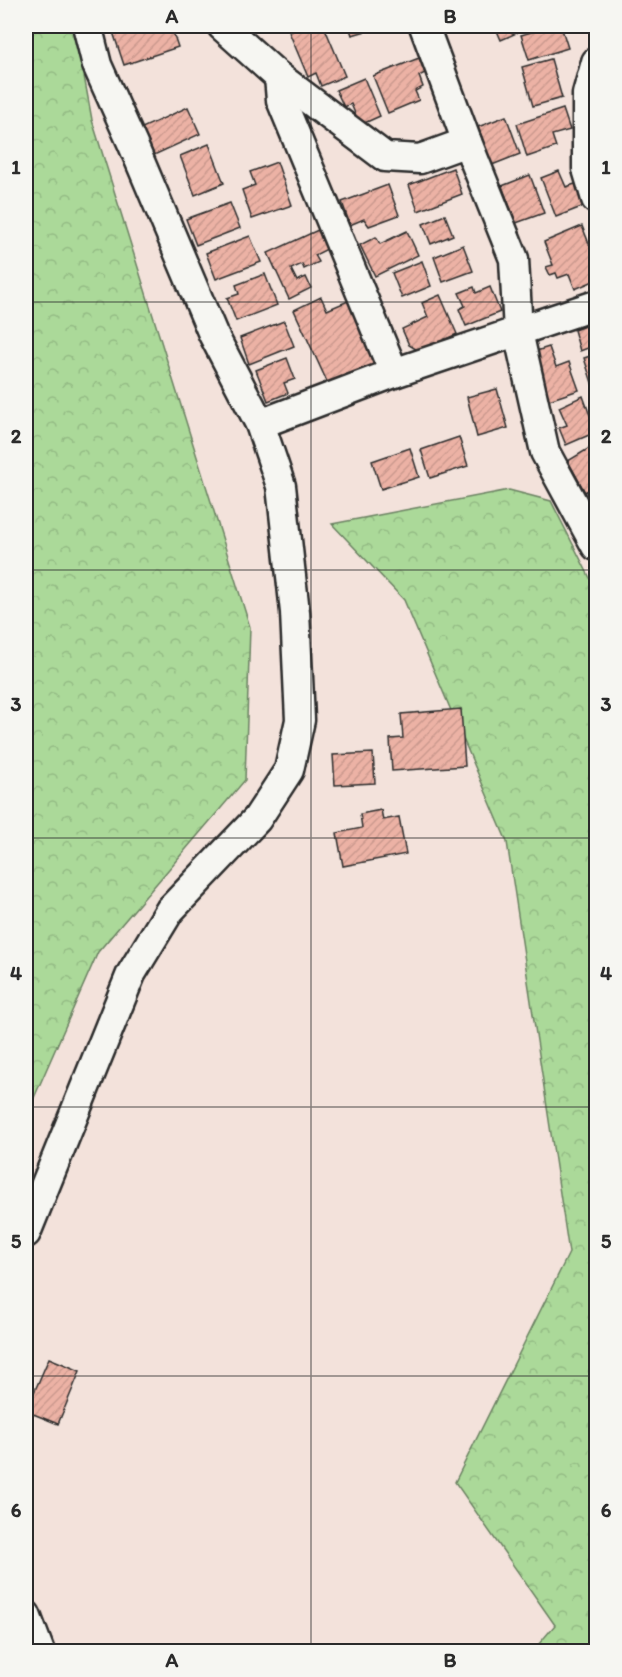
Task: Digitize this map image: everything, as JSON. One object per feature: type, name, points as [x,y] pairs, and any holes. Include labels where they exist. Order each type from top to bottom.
[{"type":"street","points":[[26,1233],[130,974],[170,910],[257,819],[289,770],[300,720],[293,590],[281,486],[260,424],[213,334],[97,65],[88,29],[90,26]]},
{"type":"street","points":[[222,26],[279,77],[385,157],[420,159],[467,142]]},
{"type":"street","points":[[424,26],[514,259],[518,332],[545,452],[597,546]]},
{"type":"street","points":[[597,62],[587,93],[587,169],[597,199]]},
{"type":"street","points":[[279,77],[281,100],[394,373]]},
{"type":"street","points":[[260,424],[394,373],[597,305]]},
{"type":"street","points":[[26,1615],[40,1652]]},
{"type":"green space","points":[[26,26],[75,26],[92,120],[250,627],[245,780],[98,952],[26,1116]]},
{"type":"green space","points":[[509,490],[551,501],[596,590],[596,1651],[533,1651],[555,1625],[455,1482],[569,1253],[507,842],[404,600],[332,524]]},
{"type":"building","points":[[131,26],[162,26],[163,30],[171,26],[178,47],[124,65],[113,32]]},
{"type":"building","points":[[305,26],[324,26],[345,76],[321,86],[316,73],[308,77],[289,32]]},
{"type":"building","points":[[349,26],[383,26],[352,35]]},
{"type":"building","points":[[495,26],[516,26],[519,32],[501,40]]},
{"type":"building","points":[[552,26],[561,26],[568,48],[529,60],[521,35]]},
{"type":"building","points":[[419,58],[425,73],[419,76],[423,87],[415,91],[419,100],[388,113],[373,76]]},
{"type":"building","points":[[551,59],[562,98],[533,106],[522,67]]},
{"type":"building","points":[[364,78],[380,116],[360,125],[351,104],[344,107],[336,90]]},
{"type":"building","points":[[188,107],[200,134],[154,155],[142,128]]},
{"type":"building","points":[[563,109],[570,130],[552,135],[556,147],[527,157],[517,124]]},
{"type":"building","points":[[506,116],[520,154],[492,165],[478,127]]},
{"type":"building","points":[[209,144],[224,183],[195,195],[180,156]]},
{"type":"building","points":[[277,162],[292,205],[252,219],[242,190],[255,185],[250,172]]},
{"type":"building","points":[[453,168],[462,194],[418,211],[409,185]]},
{"type":"building","points":[[559,171],[566,187],[575,184],[584,206],[556,217],[541,178]]},
{"type":"building","points":[[530,175],[544,213],[516,223],[502,186]]},
{"type":"building","points":[[388,185],[399,215],[369,226],[364,219],[350,225],[342,202]]},
{"type":"building","points":[[230,203],[240,228],[196,245],[186,219]]},
{"type":"building","points":[[445,215],[453,235],[431,244],[423,224]]},
{"type":"building","points":[[582,226],[590,246],[596,244],[596,280],[575,289],[569,274],[558,278],[556,273],[550,275],[546,267],[553,265],[544,242]]},
{"type":"building","points":[[318,230],[327,249],[315,255],[319,262],[304,269],[302,264],[291,269],[297,281],[306,277],[311,288],[289,299],[268,253]]},
{"type":"building","points":[[407,231],[418,255],[375,276],[360,245],[376,237],[380,244]]},
{"type":"building","points":[[250,236],[261,262],[216,279],[206,253]]},
{"type":"building","points":[[463,245],[473,271],[443,282],[434,257]]},
{"type":"building","points":[[422,261],[431,286],[402,298],[392,273]]},
{"type":"building","points":[[265,274],[277,305],[236,321],[227,298],[239,294],[236,285]]},
{"type":"building","points":[[474,287],[476,293],[490,287],[500,312],[466,326],[459,309],[465,306],[459,293]]},
{"type":"building","points":[[440,295],[457,334],[419,351],[409,345],[402,329],[428,317],[422,303]]},
{"type":"building","points":[[321,297],[327,310],[348,301],[376,364],[329,386],[294,310]]},
{"type":"building","points":[[284,321],[294,346],[249,364],[240,338]]},
{"type":"building","points":[[596,322],[596,345],[580,351],[574,330]]},
{"type":"building","points":[[549,347],[556,367],[569,362],[579,390],[549,400],[533,352]]},
{"type":"building","points":[[596,354],[596,388],[594,389],[584,358]]},
{"type":"building","points":[[287,358],[295,379],[284,383],[288,393],[268,401],[256,370]]},
{"type":"building","points":[[497,389],[508,428],[477,437],[467,397]]},
{"type":"building","points":[[583,396],[596,432],[566,445],[559,428],[567,425],[559,407]]},
{"type":"building","points":[[459,437],[468,466],[430,478],[421,450]]},
{"type":"building","points":[[596,444],[596,485],[585,492],[568,461]]},
{"type":"building","points":[[410,448],[419,477],[381,489],[372,461]]},
{"type":"building","points":[[461,709],[465,766],[392,771],[390,739],[403,738],[401,714]]},
{"type":"building","points":[[373,753],[375,783],[335,785],[333,755]]},
{"type":"building","points":[[381,810],[383,820],[399,817],[406,854],[343,866],[337,833],[362,828],[360,814]]},
{"type":"building","points":[[49,1358],[80,1371],[58,1424],[26,1411]]}]
